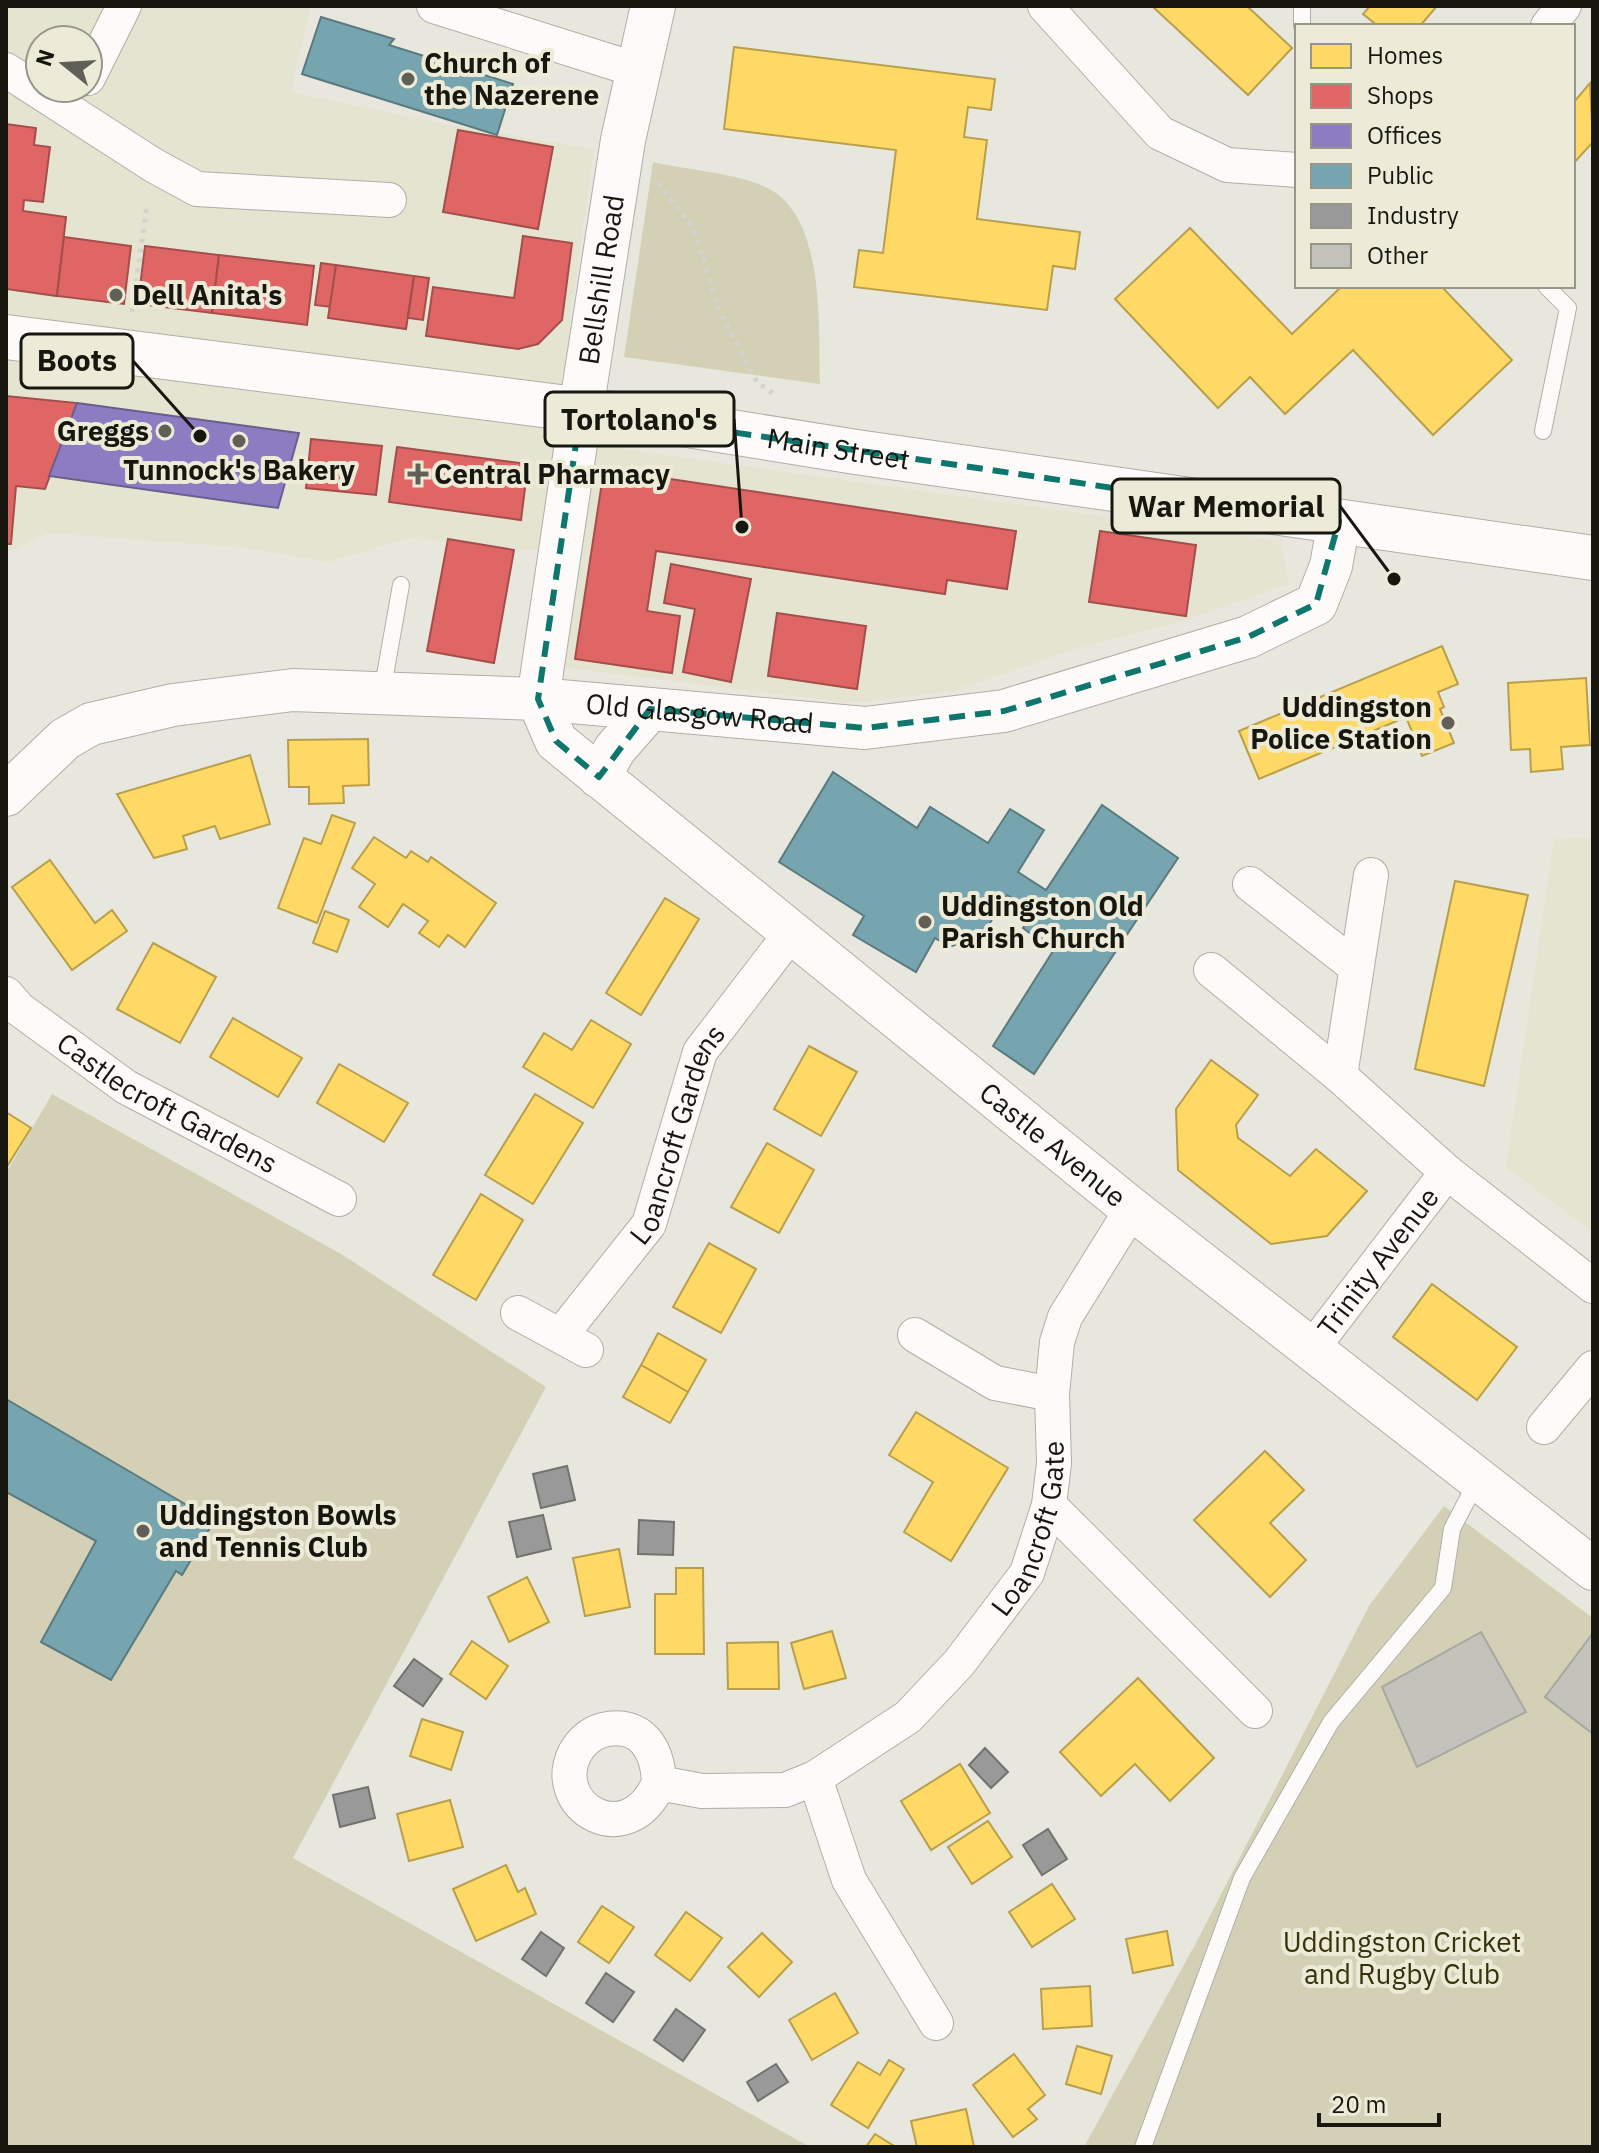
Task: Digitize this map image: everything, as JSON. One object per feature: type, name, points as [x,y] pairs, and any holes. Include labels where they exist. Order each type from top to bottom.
[{"type":"main road","name":"Bellshill Road","points":[[581,410],[623,140],[653,6]]},
{"type":"main road","name":"Main Street","points":[[6,337],[581,410],[1593,558]]},
{"type":"street","points":[[104,46],[124,6]]},
{"type":"street","points":[[434,6],[637,70]]},
{"type":"street","points":[[1045,6],[1160,133],[1227,165],[1295,170]]},
{"type":"street","points":[[1550,24],[1564,6]]},
{"type":"street","points":[[82,104],[153,165],[197,189],[389,200]]},
{"type":"street","name":"Bellshill Road","points":[[538,699],[581,410]]},
{"type":"street","name":"Old Glasgow Road","points":[[6,795],[65,739],[91,724],[173,705],[293,690],[538,699],[865,728],[1004,711],[1248,637],[1316,604],[1331,566],[1339,521]]},
{"type":"street","name":"Castle Avenue","points":[[538,699],[556,741],[599,777],[1310,1351],[1593,1569]]},
{"type":"street","points":[[599,777],[615,749],[650,709]]},
{"type":"street","points":[[1340,1076],[1371,875]]},
{"type":"street","points":[[1250,884],[1356,967]]},
{"type":"street","name":"Loancroft Gardens","points":[[518,1313],[574,1343],[649,1224],[700,1052],[792,932]]},
{"type":"street","name":"Trinity Avenue","points":[[1211,970],[1340,1076],[1447,1172],[1593,1286]]},
{"type":"street","name":"Castlecroft Gardens","points":[[6,994],[19,1009],[126,1087],[339,1199]]},
{"type":"street","name":"Trinity Avenue","points":[[1310,1351],[1447,1172]]},
{"type":"street","name":"Loancroft Gate","points":[[659,1783],[702,1791],[744,1793],[785,1790],[815,1778],[908,1717],[959,1663],[1027,1573],[1049,1505],[1054,1463],[1052,1394],[1057,1342],[1065,1317],[1132,1209]]},
{"type":"street","points":[[915,1335],[995,1383],[1052,1394]]},
{"type":"street","points":[[1544,1427],[1593,1368]]},
{"type":"street","points":[[1049,1505],[1255,1711]]},
{"type":"street","points":[[815,1778],[849,1880],[936,2023]]},
{"type":"lane","points":[[1543,431],[1568,308],[1548,288]]},
{"type":"lane","points":[[382,693],[401,585]]},
{"type":"lane","points":[[1143,2147],[1242,1878],[1331,1722],[1443,1588],[1452,1529],[1477,1481]]},
{"type":"path","points":[[623,140],[694,228],[718,308],[757,382],[782,399]]},
{"type":"path","points":[[126,353],[153,165]]},
{"type":"highlighted area","points":[[581,410],[1339,521],[1316,604],[1248,637],[1004,711],[865,728],[650,709],[599,777],[556,741],[538,699]]},
{"type":"shaded area","points":[[6,6],[305,6],[310,8],[291,92],[451,125],[594,149],[570,318],[602,446],[1281,541],[1288,584],[1183,621],[1076,649],[953,691],[852,703],[558,667],[579,555],[409,538],[329,562],[237,547],[48,533],[6,553]]},
{"type":"shaded area","points":[[1593,838],[1593,1232],[1506,1167],[1554,839]]},
{"type":"green space","points":[[653,162],[721,174],[761,185],[782,198],[798,218],[808,244],[818,302],[820,384],[624,357]]},
{"type":"green space","points":[[52,1094],[341,1254],[546,1387],[293,1858],[810,2147],[6,2147],[6,1173]]},
{"type":"green space","name":"Uddingston Cricket and Rugby Club","points":[[1444,1506],[1593,1618],[1593,2147],[1084,2147],[1197,1941],[1369,1606]]},
{"type":"building: Homes","points":[[1152,6],[1247,6],[1292,48],[1248,95]]},
{"type":"building: Homes","points":[[1370,6],[1437,6],[1422,24],[1376,24],[1363,14]]},
{"type":"building: Homes","points":[[734,47],[995,79],[991,110],[968,107],[964,137],[987,140],[977,219],[1080,232],[1075,269],[1053,266],[1047,310],[854,287],[859,250],[883,253],[896,150],[724,129]]},
{"type":"building: Homes","points":[[1590,83],[1593,142],[1575,162],[1575,101]]},
{"type":"building: Homes","points":[[1190,228],[1292,334],[1340,288],[1443,288],[1512,360],[1433,435],[1353,350],[1285,414],[1250,377],[1218,408],[1115,299]]},
{"type":"building: Homes","points":[[1442,646],[1458,684],[1438,692],[1444,707],[1440,709],[1454,743],[1422,756],[1406,717],[1259,779],[1239,731]]},
{"type":"building: Homes","points":[[1586,678],[1590,745],[1561,747],[1563,769],[1531,772],[1530,749],[1511,750],[1508,683]]},
{"type":"building: Homes","points":[[368,739],[369,785],[343,786],[344,803],[309,804],[309,787],[289,787],[288,740]]},
{"type":"building: Homes","points":[[250,755],[270,824],[220,839],[215,826],[183,836],[187,849],[154,858],[117,794]]},
{"type":"building: Homes","points":[[332,815],[355,823],[317,923],[278,908],[304,838],[321,844]]},
{"type":"building: Homes","points":[[374,837],[406,858],[411,851],[428,862],[431,857],[496,903],[465,947],[448,935],[439,947],[419,933],[428,921],[403,904],[388,927],[359,907],[375,884],[352,868]]},
{"type":"building: Homes","points":[[50,860],[95,923],[112,910],[127,931],[72,970],[12,887]]},
{"type":"building: Homes","points":[[1455,881],[1528,895],[1484,1086],[1415,1069]]},
{"type":"building: Homes","points":[[665,898],[699,919],[641,1015],[606,993]]},
{"type":"building: Homes","points":[[325,911],[349,920],[337,952],[313,943]]},
{"type":"building: Homes","points":[[153,943],[216,977],[180,1043],[117,1009]]},
{"type":"building: Homes","points":[[233,1018],[302,1058],[278,1097],[210,1057]]},
{"type":"building: Homes","points":[[591,1020],[631,1044],[593,1108],[523,1067],[544,1033],[572,1050]]},
{"type":"building: Homes","points":[[809,1046],[857,1072],[821,1136],[774,1109]]},
{"type":"building: Homes","points":[[1211,1060],[1258,1095],[1236,1125],[1238,1138],[1290,1176],[1316,1149],[1367,1191],[1327,1236],[1271,1244],[1178,1170],[1176,1109]]},
{"type":"building: Homes","points":[[339,1064],[408,1103],[384,1142],[317,1103]]},
{"type":"building: Homes","points":[[535,1094],[583,1123],[533,1204],[485,1175]]},
{"type":"building: Homes","points":[[6,1112],[31,1128],[6,1168]]},
{"type":"building: Homes","points":[[767,1143],[814,1170],[779,1233],[731,1207]]},
{"type":"building: Homes","points":[[481,1194],[523,1220],[476,1300],[433,1275]]},
{"type":"building: Homes","points":[[709,1243],[756,1269],[721,1333],[673,1307]]},
{"type":"building: Homes","points":[[1432,1284],[1517,1347],[1477,1400],[1393,1337]]},
{"type":"building: Homes","points":[[658,1333],[706,1360],[688,1392],[641,1365]]},
{"type":"building: Homes","points":[[641,1365],[688,1392],[670,1423],[623,1397]]},
{"type":"building: Homes","points":[[916,1412],[1008,1468],[951,1561],[904,1532],[933,1482],[889,1455]]},
{"type":"building: Homes","points":[[1265,1451],[1304,1490],[1270,1523],[1306,1560],[1270,1597],[1194,1520]]},
{"type":"building: Homes","points":[[619,1549],[630,1607],[585,1616],[573,1558]]},
{"type":"building: Homes","points":[[676,1568],[703,1568],[704,1654],[655,1654],[655,1594],[676,1594]]},
{"type":"building: Homes","points":[[527,1577],[549,1622],[509,1642],[488,1597]]},
{"type":"building: Homes","points":[[832,1631],[846,1678],[804,1689],[791,1643]]},
{"type":"building: Homes","points":[[472,1641],[508,1666],[486,1699],[450,1674]]},
{"type":"building: Homes","points":[[778,1642],[779,1689],[728,1689],[727,1643]]},
{"type":"building: Homes","points":[[1138,1678],[1214,1758],[1170,1801],[1135,1764],[1101,1796],[1060,1752]]},
{"type":"building: Homes","points":[[422,1719],[463,1732],[451,1770],[410,1756]]},
{"type":"building: Homes","points":[[960,1764],[990,1813],[931,1850],[901,1801]]},
{"type":"building: Homes","points":[[450,1800],[463,1847],[409,1861],[397,1814]]},
{"type":"building: Homes","points":[[988,1821],[1012,1857],[972,1884],[948,1847]]},
{"type":"building: Homes","points":[[506,1865],[518,1892],[525,1888],[536,1914],[476,1941],[453,1889]]},
{"type":"building: Homes","points":[[1052,1884],[1075,1919],[1032,1947],[1009,1912]]},
{"type":"building: Homes","points":[[602,1906],[634,1927],[609,1963],[578,1942]]},
{"type":"building: Homes","points":[[686,1912],[722,1938],[690,1981],[655,1955]]},
{"type":"building: Homes","points":[[1167,1931],[1173,1965],[1133,1973],[1126,1939]]},
{"type":"building: Homes","points":[[762,1933],[792,1962],[759,1997],[728,1967]]},
{"type":"building: Homes","points":[[1090,1986],[1092,2026],[1043,2029],[1041,1989]]},
{"type":"building: Homes","points":[[835,1993],[858,2033],[812,2060],[789,2020]]},
{"type":"building: Homes","points":[[1077,2046],[1112,2056],[1101,2094],[1066,2084]]},
{"type":"building: Homes","points":[[1014,2054],[1045,2095],[1028,2109],[1037,2119],[1013,2137],[973,2085]]},
{"type":"building: Homes","points":[[889,2060],[904,2069],[868,2128],[831,2105],[858,2062],[880,2075]]},
{"type":"building: Homes","points":[[966,2109],[974,2147],[917,2147],[911,2121]]},
{"type":"building: Homes","points":[[875,2134],[894,2146],[866,2147]]},
{"type":"building: Shops","points":[[6,124],[36,128],[34,145],[50,147],[43,202],[24,200],[23,211],[66,217],[57,296],[6,289]]},
{"type":"building: Shops","points":[[458,130],[553,147],[538,229],[443,212]]},
{"type":"building: Shops","points":[[523,236],[572,243],[562,320],[538,344],[518,349],[426,336],[433,287],[514,298]]},
{"type":"building: Shops","points":[[64,237],[131,246],[124,304],[57,296]]},
{"type":"building: Shops","points":[[145,246],[219,255],[212,313],[138,304]]},
{"type":"building: Shops","points":[[219,255],[314,266],[307,325],[212,313]]},
{"type":"building: Shops","points":[[321,263],[336,265],[331,307],[315,305]]},
{"type":"building: Shops","points":[[336,265],[414,276],[406,329],[328,318]]},
{"type":"building: Shops","points":[[414,276],[429,278],[423,320],[408,318]]},
{"type":"building: Shops","points":[[6,396],[77,403],[45,489],[16,486],[11,544],[6,544]]},
{"type":"building: Shops","points":[[311,439],[382,446],[376,495],[306,488]]},
{"type":"building: Shops","points":[[397,447],[528,464],[521,520],[389,502]]},
{"type":"building: Shops","points":[[604,469],[1016,531],[1007,589],[947,580],[945,594],[656,551],[647,611],[680,616],[672,673],[575,659]]},
{"type":"building: Shops","points":[[1100,531],[1196,545],[1186,616],[1089,602]]},
{"type":"building: Shops","points":[[448,539],[514,550],[494,663],[427,651]]},
{"type":"building: Shops","points":[[671,564],[751,579],[731,682],[683,672],[695,609],[664,603]]},
{"type":"building: Shops","points":[[777,613],[866,626],[857,689],[768,676]]},
{"type":"building: Offices","points":[[77,403],[299,433],[278,508],[49,476]]},
{"type":"building: Public","name":"Church of the Nazerene","points":[[321,17],[394,39],[389,45],[513,84],[497,135],[302,74]]},
{"type":"building: Public","name":"Uddingston Old Parish Church","points":[[833,772],[917,828],[930,807],[988,843],[1010,809],[1044,830],[1018,872],[1046,890],[1102,805],[1178,858],[1034,1074],[993,1046],[1053,951],[1023,928],[1034,911],[1007,895],[982,936],[949,947],[935,938],[916,972],[853,935],[864,916],[779,862]]},
{"type":"building: Public","name":"Uddingston Bowls and Tennis Club","points":[[6,1399],[214,1521],[182,1575],[176,1571],[111,1680],[41,1642],[96,1541],[6,1492]]},
{"type":"building: Industry","points":[[567,1466],[575,1500],[541,1508],[533,1474]]},
{"type":"building: Industry","points":[[543,1515],[551,1549],[517,1557],[509,1522]]},
{"type":"building: Industry","points":[[639,1520],[674,1522],[673,1555],[638,1554]]},
{"type":"building: Industry","points":[[414,1659],[442,1679],[423,1706],[394,1686]]},
{"type":"building: Industry","points":[[985,1748],[1008,1772],[991,1788],[969,1765]]},
{"type":"building: Industry","points":[[368,1787],[375,1818],[340,1827],[333,1795]]},
{"type":"building: Industry","points":[[1048,1829],[1067,1859],[1042,1875],[1023,1845]]},
{"type":"building: Industry","points":[[541,1932],[564,1948],[546,1976],[522,1959]]},
{"type":"building: Industry","points":[[606,1973],[634,1992],[613,2022],[586,2003]]},
{"type":"building: Industry","points":[[676,2009],[705,2030],[683,2061],[654,2040]]},
{"type":"building: Industry","points":[[776,2064],[788,2082],[758,2101],[747,2082]]},
{"type":"building: Other","points":[[1481,1632],[1526,1712],[1417,1767],[1382,1687]]},
{"type":"building: Other","points":[[1593,1633],[1593,1734],[1545,1697]]},
{"type":"place","name":"Church of the Nazerene","points":[[408,79]]},
{"type":"place","name":"Dell Anita's","points":[[116,295]]},
{"type":"place","name":"Greggs","points":[[165,431]]},
{"type":"place","name":"Boots","points":[[200,436]]},
{"type":"place","name":"Tunnock's Bakery","points":[[239,441]]},
{"type":"place","name":"Central Pharmacy","points":[[418,474]]},
{"type":"place","name":"Tortolano's","points":[[742,527]]},
{"type":"place","name":"War Memorial","points":[[1394,579]]},
{"type":"place","name":"Uddingston Police Station","points":[[1448,723]]},
{"type":"place","name":"Uddingston Old Parish Church","points":[[925,922]]},
{"type":"place","name":"Uddingston Bowls and Tennis Club","points":[[143,1531]]}]
